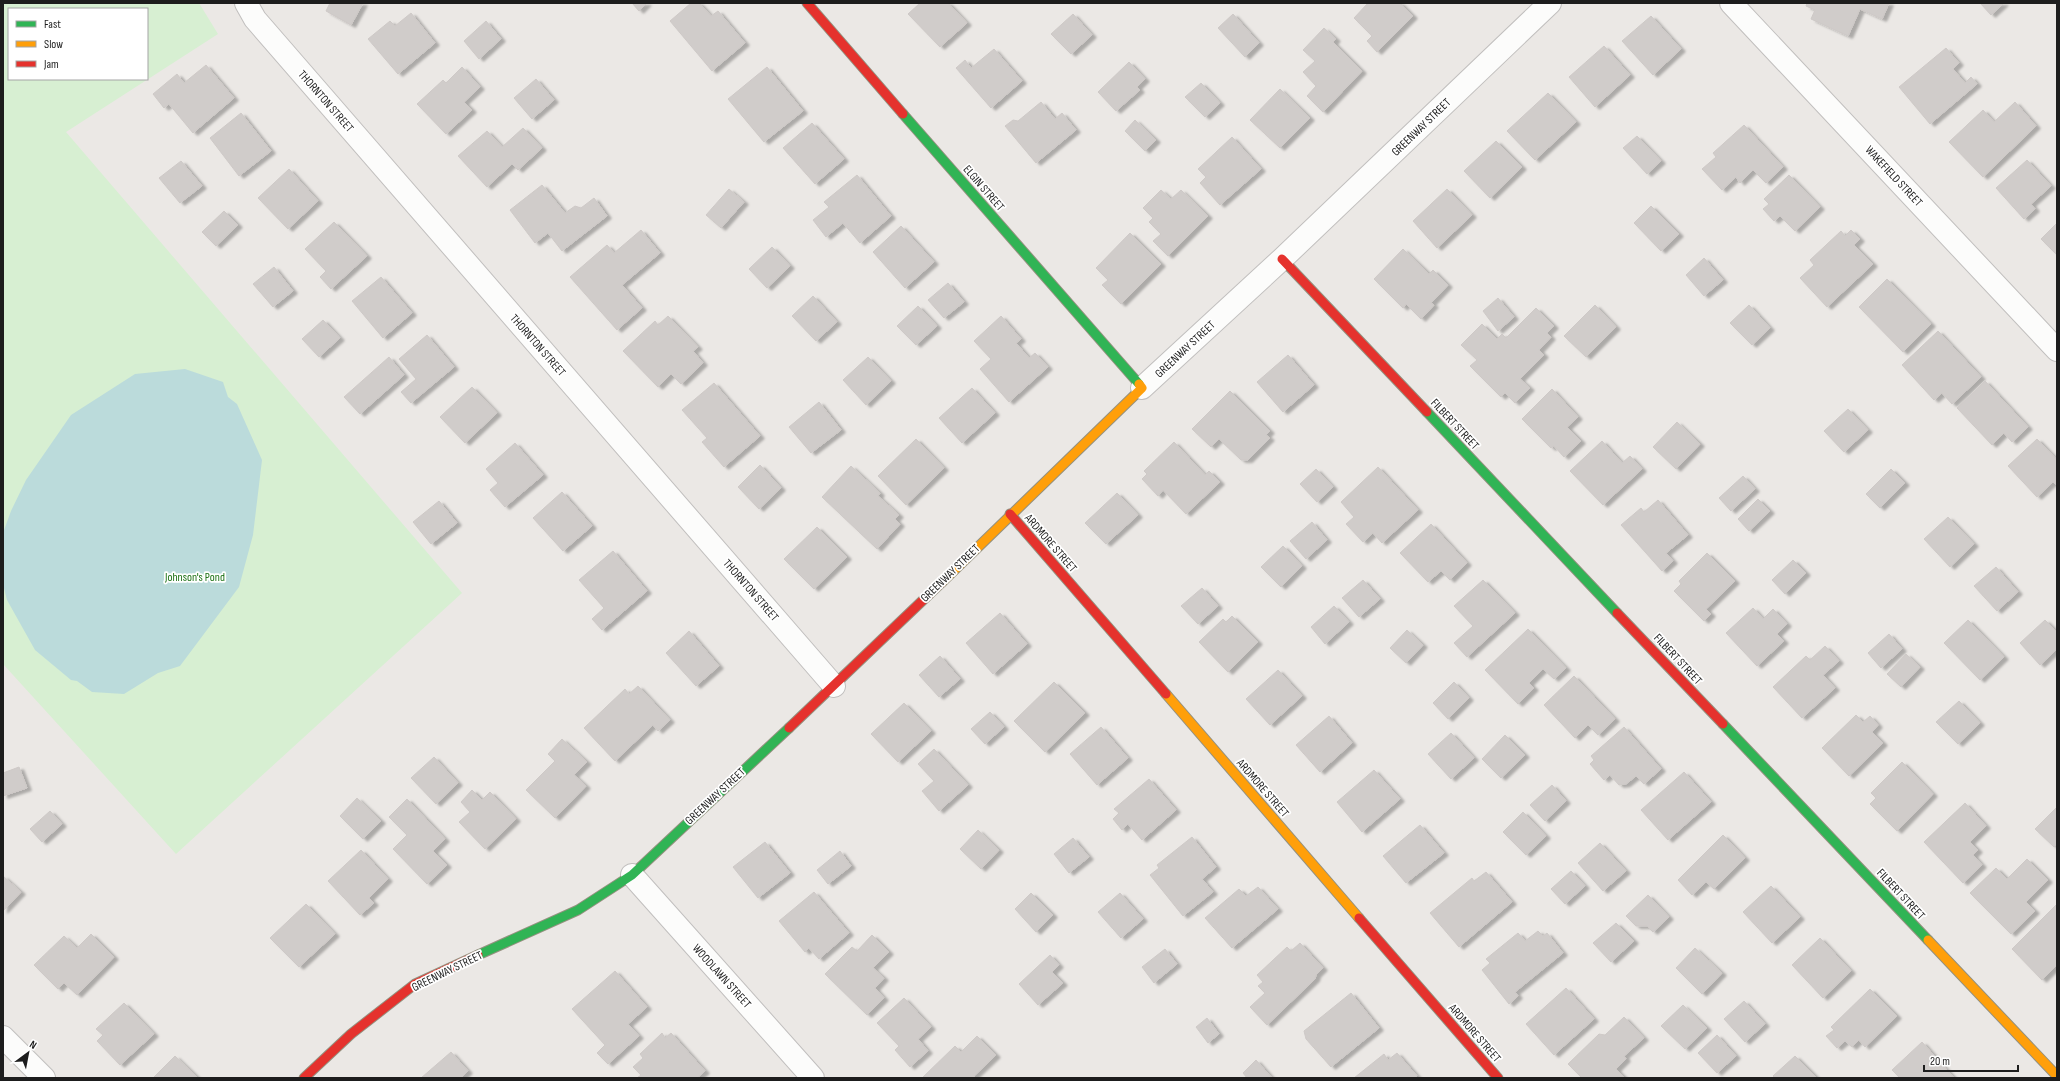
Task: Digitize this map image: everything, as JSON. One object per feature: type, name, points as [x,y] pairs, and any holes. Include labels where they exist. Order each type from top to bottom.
[{"type":"street","name":"THORNTON STREET","points":[[246,3],[255,19],[834,686]]},
{"type":"street","name":"ELGIN STREET","points":[[807,3],[1142,388]]},
{"type":"street","name":"GREENWAY STREET","points":[[304,1078],[351,1034],[414,984],[578,910],[632,875],[834,686],[1010,514],[1142,388],[1282,259],[1550,3]]},
{"type":"street","name":"WAKEFIELD STREET","points":[[1731,3],[2057,350]]},
{"type":"street","name":"FILBERT STREET","points":[[1282,259],[2057,1076]]},
{"type":"street","name":"ARDMORE STREET","points":[[1010,514],[1498,1078]]},
{"type":"street","name":"WOODLAWN STREET","points":[[632,875],[813,1078]]},
{"type":"street","points":[[3,1037],[44,1078]]},
{"type":"green space","name":"Johnson's Pond","points":[[3,3],[199,3],[218,34],[148,79],[148,8],[8,8],[8,80],[147,80],[66,132],[462,593],[176,854],[3,664]]},
{"type":"water","name":"Johnson's Pond","points":[[185,369],[223,382],[228,397],[237,404],[262,460],[253,535],[239,587],[180,666],[158,673],[124,694],[92,692],[77,681],[71,680],[35,650],[7,600],[3,584],[3,533],[11,511],[26,480],[71,415],[135,374]]},
{"type":"building","points":[[330,3],[363,3],[351,25],[326,11]]},
{"type":"building","points":[[632,3],[647,3],[639,11]]},
{"type":"building","points":[[691,3],[699,3],[711,16],[718,11],[745,43],[712,71],[670,21]]},
{"type":"building","points":[[920,3],[948,3],[967,23],[940,47],[908,14]]},
{"type":"building","points":[[1368,3],[1400,3],[1413,16],[1377,52],[1367,41],[1372,36],[1354,18]]},
{"type":"building","points":[[1807,3],[1889,3],[1882,19],[1860,9],[1848,36],[1811,19],[1815,10],[1806,6]]},
{"type":"building","points":[[1980,3],[2004,3],[1991,15]]},
{"type":"building","points":[[411,13],[435,43],[398,74],[368,39],[390,21],[395,26]]},
{"type":"building","points":[[1073,14],[1092,35],[1071,54],[1051,34]]},
{"type":"building","points":[[1233,14],[1259,43],[1245,57],[1218,28]]},
{"type":"building","points":[[1651,16],[1681,49],[1653,75],[1622,41]]},
{"type":"building","points":[[486,21],[501,39],[479,59],[464,41]]},
{"type":"building","points":[[1324,28],[1336,39],[1333,42],[1362,71],[1323,112],[1307,96],[1316,86],[1303,72],[1315,61],[1303,50]]},
{"type":"building","points":[[1604,46],[1630,75],[1595,107],[1569,77]]},
{"type":"building","points":[[1946,48],[1959,63],[1953,69],[1965,83],[1971,77],[1977,84],[1930,124],[1899,87]]},
{"type":"building","points":[[994,49],[1022,81],[991,108],[956,68],[965,60],[971,68]]},
{"type":"building","points":[[1129,62],[1145,79],[1137,87],[1140,90],[1116,111],[1098,92]]},
{"type":"building","points":[[206,65],[234,98],[193,133],[169,104],[164,108],[153,94],[177,74],[184,83]]},
{"type":"building","points":[[462,67],[480,87],[464,102],[472,110],[446,134],[417,104],[443,80],[446,83]]},
{"type":"building","points":[[767,67],[803,111],[764,142],[728,99]]},
{"type":"building","points":[[536,79],[554,100],[532,119],[514,98]]},
{"type":"building","points":[[1201,83],[1220,103],[1205,117],[1185,97]]},
{"type":"building","points":[[1280,89],[1310,118],[1280,148],[1250,120]]},
{"type":"building","points":[[1548,93],[1576,122],[1535,160],[1507,131]]},
{"type":"building","points":[[1041,102],[1055,119],[1062,113],[1076,130],[1036,163],[1005,126],[1013,120],[1018,121]]},
{"type":"building","points":[[2015,102],[2036,126],[1983,177],[1949,142],[1983,110],[1994,122]]},
{"type":"building","points":[[241,113],[271,151],[239,176],[210,138]]},
{"type":"building","points":[[1135,120],[1156,140],[1145,151],[1125,131]]},
{"type":"building","points":[[812,123],[844,159],[815,184],[783,148]]},
{"type":"building","points":[[1744,125],[1783,167],[1766,183],[1753,170],[1740,183],[1736,177],[1722,190],[1702,169],[1716,157],[1713,153]]},
{"type":"building","points":[[523,128],[542,148],[518,170],[512,164],[487,187],[458,156],[487,131],[502,147]]},
{"type":"building","points":[[1637,136],[1661,161],[1647,174],[1623,148]]},
{"type":"building","points":[[1232,137],[1261,169],[1220,205],[1200,183],[1206,177],[1198,169]]},
{"type":"building","points":[[1496,141],[1522,167],[1490,198],[1464,171]]},
{"type":"building","points":[[2027,160],[2051,186],[2031,204],[2035,209],[2024,219],[1996,188]]},
{"type":"building","points":[[181,161],[202,186],[180,203],[159,178]]},
{"type":"building","points":[[289,169],[318,201],[288,229],[258,198]]},
{"type":"building","points":[[857,175],[891,216],[860,243],[843,223],[826,237],[813,220],[829,207],[824,202]]},
{"type":"building","points":[[1789,175],[1820,207],[1795,231],[1780,216],[1774,221],[1763,209],[1769,204],[1764,199]]},
{"type":"building","points":[[542,185],[565,213],[575,206],[581,208],[594,198],[607,216],[562,251],[548,233],[535,243],[510,210]]},
{"type":"building","points":[[729,189],[744,202],[721,228],[706,215]]},
{"type":"building","points":[[1447,189],[1472,215],[1437,248],[1413,221]]},
{"type":"building","points":[[1161,190],[1171,199],[1181,190],[1208,216],[1168,256],[1153,241],[1161,234],[1149,222],[1153,218],[1143,208]]},
{"type":"building","points":[[1651,206],[1679,234],[1661,251],[1634,223]]},
{"type":"building","points":[[224,211],[238,225],[216,246],[202,232]]},
{"type":"building","points":[[334,222],[367,256],[331,289],[320,277],[326,271],[305,249]]},
{"type":"building","points":[[2057,223],[2057,255],[2041,239]]},
{"type":"building","points":[[901,226],[934,262],[905,288],[873,252]]},
{"type":"building","points":[[641,230],[660,253],[622,285],[642,308],[617,330],[570,277],[607,245],[614,253]]},
{"type":"building","points":[[1851,230],[1860,239],[1854,245],[1873,264],[1827,307],[1800,278],[1814,265],[1810,260],[1841,231],[1845,236]]},
{"type":"building","points":[[1130,233],[1161,264],[1121,304],[1102,285],[1108,280],[1096,268]]},
{"type":"building","points":[[772,247],[790,266],[767,288],[749,269]]},
{"type":"building","points":[[1403,249],[1429,274],[1433,270],[1448,285],[1431,303],[1434,305],[1421,319],[1406,304],[1403,308],[1374,279]]},
{"type":"building","points":[[1704,258],[1723,280],[1704,296],[1686,275]]},
{"type":"building","points":[[274,267],[293,291],[273,307],[253,284]]},
{"type":"building","points":[[381,277],[412,313],[383,338],[352,301]]},
{"type":"building","points":[[1887,279],[1931,324],[1903,352],[1859,307]]},
{"type":"building","points":[[948,283],[964,302],[944,318],[928,300]]},
{"type":"building","points":[[813,296],[837,322],[816,341],[792,316]]},
{"type":"building","points":[[1498,298],[1514,317],[1498,331],[1483,311]]},
{"type":"building","points":[[1595,305],[1616,327],[1586,357],[1564,336]]},
{"type":"building","points":[[1749,305],[1770,328],[1752,345],[1730,323]]},
{"type":"building","points":[[918,306],[937,326],[916,345],[897,326]]},
{"type":"building","points":[[1536,308],[1554,326],[1547,333],[1551,337],[1539,350],[1544,355],[1520,379],[1530,388],[1515,403],[1505,393],[1501,397],[1470,366],[1477,360],[1461,345],[1482,324],[1497,339],[1502,334],[1506,338]]},
{"type":"building","points":[[668,316],[698,347],[693,351],[703,363],[681,384],[671,374],[658,387],[623,351],[655,321],[658,325]]},
{"type":"building","points":[[1001,316],[1021,339],[1016,343],[1029,358],[1035,353],[1048,367],[1009,402],[980,369],[991,359],[974,341]]},
{"type":"building","points":[[323,320],[340,338],[319,357],[302,339]]},
{"type":"building","points":[[1938,331],[1981,377],[1952,404],[1942,393],[1934,400],[1902,365]]},
{"type":"building","points":[[427,335],[454,367],[411,403],[401,392],[416,379],[399,359]]},
{"type":"building","points":[[1288,355],[1314,385],[1283,412],[1257,382]]},
{"type":"building","points":[[389,357],[404,375],[360,414],[344,397]]},
{"type":"building","points":[[868,357],[891,381],[866,405],[843,380]]},
{"type":"building","points":[[1985,381],[2028,427],[2012,442],[2004,433],[1992,445],[1957,408]]},
{"type":"building","points":[[714,383],[760,436],[724,467],[702,442],[707,438],[682,410]]},
{"type":"building","points":[[472,387],[497,413],[465,443],[440,417]]},
{"type":"building","points":[[972,388],[995,413],[962,443],[939,418]]},
{"type":"building","points":[[1552,389],[1578,417],[1567,427],[1581,441],[1564,457],[1554,446],[1551,448],[1522,419]]},
{"type":"building","points":[[1230,391],[1270,431],[1266,435],[1270,438],[1248,460],[1241,460],[1219,439],[1211,447],[1192,429]]},
{"type":"building","points":[[819,402],[841,430],[811,453],[789,427]]},
{"type":"building","points":[[1848,409],[1868,430],[1844,452],[1824,431]]},
{"type":"building","points":[[1677,422],[1700,444],[1676,469],[1653,447]]},
{"type":"building","points":[[916,439],[944,468],[906,505],[878,476]]},
{"type":"building","points":[[2037,439],[2057,460],[2057,486],[2053,482],[2037,497],[2008,466]]},
{"type":"building","points":[[1602,441],[1622,463],[1630,456],[1642,469],[1603,505],[1570,471]]},
{"type":"building","points":[[1174,442],[1205,475],[1209,471],[1220,482],[1186,514],[1163,490],[1158,496],[1142,479],[1147,474],[1144,471]]},
{"type":"building","points":[[515,443],[543,475],[505,507],[490,490],[498,483],[486,469]]},
{"type":"building","points":[[760,465],[781,488],[759,509],[738,487]]},
{"type":"building","points":[[851,466],[880,493],[878,496],[899,515],[895,519],[900,524],[877,549],[822,497]]},
{"type":"building","points":[[1378,467],[1418,510],[1382,543],[1373,533],[1363,542],[1346,524],[1354,517],[1341,502]]},
{"type":"building","points":[[1316,469],[1333,487],[1317,502],[1300,484]]},
{"type":"building","points":[[1891,469],[1905,483],[1880,508],[1866,494]]},
{"type":"building","points":[[1743,476],[1755,489],[1731,511],[1719,498]]},
{"type":"building","points":[[562,492],[592,526],[563,551],[533,518]]},
{"type":"building","points":[[1117,493],[1138,515],[1106,544],[1085,523]]},
{"type":"building","points":[[1758,499],[1770,511],[1749,531],[1738,519]]},
{"type":"building","points":[[1658,500],[1688,535],[1666,553],[1673,561],[1662,571],[1621,525],[1641,508],[1644,512]]},
{"type":"building","points":[[439,501],[457,523],[431,544],[413,522]]},
{"type":"building","points":[[1948,517],[1974,544],[1950,567],[1924,539]]},
{"type":"building","points":[[1312,522],[1327,540],[1306,559],[1290,541]]},
{"type":"building","points":[[1431,524],[1467,563],[1450,580],[1441,571],[1428,582],[1400,553]]},
{"type":"building","points":[[817,527],[847,557],[814,589],[784,559]]},
{"type":"building","points":[[1283,546],[1302,566],[1281,587],[1261,567]]},
{"type":"building","points":[[613,551],[647,591],[602,630],[592,619],[604,608],[579,580]]},
{"type":"building","points":[[1707,553],[1735,581],[1706,609],[1711,614],[1704,621],[1674,591],[1681,584],[1679,581]]},
{"type":"building","points":[[1793,560],[1806,573],[1785,594],[1772,580]]},
{"type":"building","points":[[1996,567],[2018,592],[1997,611],[1974,586]]},
{"type":"building","points":[[1363,580],[1380,599],[1359,617],[1342,598]]},
{"type":"building","points":[[1483,580],[1515,613],[1467,657],[1454,643],[1473,626],[1454,606]]},
{"type":"building","points":[[1202,588],[1218,606],[1198,624],[1181,606]]},
{"type":"building","points":[[1334,606],[1349,622],[1325,644],[1311,627]]},
{"type":"building","points":[[1753,608],[1763,619],[1773,609],[1787,624],[1777,634],[1784,641],[1757,666],[1726,633]]},
{"type":"building","points":[[1000,613],[1027,644],[993,674],[966,643]]},
{"type":"building","points":[[1232,616],[1258,642],[1228,672],[1199,642],[1223,619],[1226,622]]},
{"type":"building","points":[[1968,620],[2004,657],[1980,680],[1944,643]]},
{"type":"building","points":[[2045,620],[2057,632],[2057,649],[2040,665],[2020,643]]},
{"type":"building","points":[[1528,629],[1566,668],[1554,679],[1543,669],[1529,683],[1534,688],[1518,704],[1485,670]]},
{"type":"building","points":[[1407,630],[1423,645],[1406,663],[1390,648]]},
{"type":"building","points":[[689,631],[719,666],[696,686],[666,653]]},
{"type":"building","points":[[1889,634],[1902,649],[1881,668],[1868,653]]},
{"type":"building","points":[[1825,646],[1839,661],[1823,675],[1835,688],[1802,718],[1773,687],[1806,656],[1810,660]]},
{"type":"building","points":[[1906,654],[1920,667],[1901,687],[1887,674]]},
{"type":"building","points":[[940,656],[960,679],[939,697],[919,675]]},
{"type":"building","points":[[1278,670],[1302,696],[1270,725],[1246,699]]},
{"type":"building","points":[[1574,676],[1615,719],[1598,735],[1588,725],[1575,738],[1544,705]]},
{"type":"building","points":[[1054,682],[1085,713],[1045,752],[1014,721]]},
{"type":"building","points":[[1454,682],[1469,698],[1448,719],[1433,703]]},
{"type":"building","points":[[638,686],[670,720],[658,731],[653,725],[615,761],[584,728],[625,689],[629,694]]},
{"type":"building","points":[[1959,701],[1980,723],[1958,744],[1936,722]]},
{"type":"building","points":[[904,703],[931,731],[898,762],[871,734]]},
{"type":"building","points":[[990,712],[1004,727],[985,744],[971,729]]},
{"type":"building","points":[[1856,715],[1863,722],[1870,716],[1878,725],[1872,732],[1883,743],[1849,776],[1822,748]]},
{"type":"building","points":[[1329,716],[1352,743],[1320,772],[1296,745]]},
{"type":"building","points":[[1101,727],[1128,758],[1097,785],[1070,754]]},
{"type":"building","points":[[1624,727],[1661,769],[1644,784],[1636,776],[1626,784],[1619,785],[1610,775],[1604,780],[1590,764],[1594,760],[1591,756]]},
{"type":"building","points":[[1451,733],[1474,758],[1451,779],[1428,754]]},
{"type":"building","points":[[1505,735],[1525,755],[1501,778],[1482,759]]},
{"type":"building","points":[[562,739],[587,762],[574,775],[586,786],[555,818],[526,790],[555,761],[548,754]]},
{"type":"building","points":[[934,749],[968,785],[939,811],[922,791],[934,781],[918,764]]},
{"type":"building","points":[[434,757],[458,783],[436,804],[411,778]]},
{"type":"building","points":[[1902,762],[1933,794],[1897,831],[1870,804],[1876,798],[1871,793]]},
{"type":"building","points":[[19,767],[27,788],[3,796],[3,773]]},
{"type":"building","points":[[1374,770],[1400,799],[1362,832],[1337,802]]},
{"type":"building","points":[[1684,772],[1711,802],[1668,840],[1641,810]]},
{"type":"building","points":[[1149,779],[1176,810],[1142,840],[1128,824],[1122,830],[1113,819],[1119,813],[1114,809]]},
{"type":"building","points":[[1552,785],[1566,801],[1545,821],[1530,805]]},
{"type":"building","points":[[472,790],[482,800],[490,792],[516,819],[485,849],[459,822],[470,812],[461,802]]},
{"type":"building","points":[[357,798],[381,821],[363,839],[340,816]]},
{"type":"building","points":[[407,799],[445,839],[433,851],[447,865],[427,884],[393,849],[407,835],[389,817]]},
{"type":"building","points":[[1965,803],[1986,826],[1970,842],[1978,850],[1973,855],[1982,865],[1963,883],[1924,842]]},
{"type":"building","points":[[2057,807],[2057,844],[2054,847],[2035,829]]},
{"type":"building","points":[[50,811],[62,824],[42,842],[30,829]]},
{"type":"building","points":[[1523,812],[1546,836],[1526,855],[1503,832]]},
{"type":"building","points":[[1420,825],[1444,853],[1406,883],[1383,856]]},
{"type":"building","points":[[978,830],[999,850],[981,869],[960,849]]},
{"type":"building","points":[[1723,835],[1745,858],[1714,889],[1706,882],[1692,895],[1678,880]]},
{"type":"building","points":[[1192,837],[1216,867],[1202,879],[1213,892],[1183,916],[1150,875],[1159,868],[1157,865]]},
{"type":"building","points":[[1073,838],[1089,857],[1069,873],[1054,854]]},
{"type":"building","points":[[765,842],[790,873],[758,898],[733,867]]},
{"type":"building","points":[[1600,843],[1626,871],[1603,891],[1578,863]]},
{"type":"building","points":[[361,850],[388,879],[369,898],[374,903],[360,915],[328,881]]},
{"type":"building","points":[[840,851],[851,866],[828,884],[817,870]]},
{"type":"building","points":[[2027,859],[2048,880],[2026,902],[2035,911],[2011,934],[1970,893],[1996,868],[2007,879]]},
{"type":"building","points":[[1571,871],[1585,886],[1565,904],[1551,889]]},
{"type":"building","points":[[1486,872],[1512,902],[1459,947],[1430,913],[1472,878],[1474,881]]},
{"type":"building","points":[[3,876],[21,892],[3,911]]},
{"type":"building","points":[[1771,886],[1800,917],[1772,943],[1743,912]]},
{"type":"building","points":[[1258,887],[1278,909],[1232,948],[1205,918],[1239,889],[1246,896]]},
{"type":"building","points":[[814,892],[849,933],[819,959],[809,948],[805,952],[779,921]]},
{"type":"building","points":[[1031,893],[1053,915],[1036,932],[1015,909]]},
{"type":"building","points":[[1120,893],[1143,919],[1121,938],[1098,912]]},
{"type":"building","points":[[1648,895],[1669,917],[1653,932],[1647,926],[1636,926],[1626,916]]},
{"type":"building","points":[[306,904],[335,934],[299,967],[270,938]]},
{"type":"building","points":[[2057,904],[2057,965],[2042,980],[2012,949]]},
{"type":"building","points":[[1616,923],[1634,941],[1611,962],[1593,943]]},
{"type":"building","points":[[1538,931],[1543,936],[1547,933],[1563,953],[1515,992],[1518,996],[1509,1004],[1482,970],[1490,963],[1486,959],[1518,933],[1525,941]]},
{"type":"building","points":[[91,934],[114,957],[77,995],[64,983],[58,989],[34,965],[64,936],[77,948]]},
{"type":"building","points":[[872,935],[889,952],[873,968],[884,978],[875,988],[884,998],[867,1015],[825,974],[852,947],[857,951]]},
{"type":"building","points":[[1820,938],[1851,971],[1823,998],[1792,965]]},
{"type":"building","points":[[1300,943],[1323,968],[1316,975],[1315,979],[1267,1025],[1250,1007],[1265,993],[1258,986],[1263,982],[1257,975],[1287,947],[1291,951]]},
{"type":"building","points":[[1695,948],[1722,973],[1702,994],[1676,968]]},
{"type":"building","points":[[1165,949],[1177,964],[1154,983],[1142,967]]},
{"type":"building","points":[[1050,955],[1059,965],[1052,972],[1063,983],[1038,1005],[1019,984]]},
{"type":"building","points":[[615,971],[647,1007],[628,1024],[639,1036],[608,1064],[597,1053],[605,1045],[572,1009]]},
{"type":"building","points":[[1566,988],[1594,1019],[1554,1055],[1526,1024]]},
{"type":"building","points":[[1870,989],[1897,1016],[1865,1047],[1859,1040],[1852,1047],[1845,1041],[1837,1048],[1826,1036],[1834,1030],[1831,1027]]},
{"type":"building","points":[[1351,993],[1379,1028],[1331,1067],[1306,1039],[1304,1031]]},
{"type":"building","points":[[904,998],[931,1027],[918,1039],[928,1051],[910,1067],[895,1050],[899,1046],[877,1023]]},
{"type":"building","points":[[1744,1001],[1765,1024],[1745,1042],[1724,1019]]},
{"type":"building","points":[[124,1003],[154,1034],[120,1065],[97,1041],[103,1035],[96,1029]]},
{"type":"building","points":[[1683,1005],[1707,1028],[1685,1049],[1661,1026]]},
{"type":"building","points":[[1624,1017],[1644,1038],[1624,1056],[1626,1059],[1616,1069],[1625,1078],[1582,1078],[1568,1064],[1599,1034],[1605,1035]]},
{"type":"building","points":[[1207,1018],[1219,1034],[1208,1043],[1196,1027]]},
{"type":"building","points":[[662,1033],[665,1038],[671,1033],[705,1071],[697,1078],[637,1078],[641,1075],[633,1067],[643,1058],[640,1054]]},
{"type":"building","points":[[1717,1035],[1736,1056],[1717,1073],[1698,1053]]},
{"type":"building","points":[[977,1036],[996,1055],[974,1076],[976,1078],[922,1078],[955,1046],[961,1052]]},
{"type":"building","points":[[1922,1042],[1954,1078],[1900,1078],[1892,1070]]},
{"type":"building","points":[[451,1052],[468,1071],[462,1077],[463,1078],[421,1078]]},
{"type":"building","points":[[1397,1053],[1417,1076],[1415,1078],[1354,1078],[1384,1054],[1388,1060]]},
{"type":"building","points":[[175,1056],[198,1078],[153,1078]]},
{"type":"building","points":[[1795,1056],[1816,1077],[1815,1078],[1775,1078],[1773,1076]]},
{"type":"building","points":[[1256,1060],[1272,1078],[1247,1078],[1243,1073]]},
{"type":"traffic: fast","points":[[903,114],[1139,384]]},
{"type":"traffic: fast","points":[[1427,412],[1617,613]]},
{"type":"traffic: fast","points":[[1723,724],[1928,940]]},
{"type":"traffic: fast","points":[[478,955],[578,910],[632,875],[789,728]]},
{"type":"traffic: slow","points":[[942,582],[1142,388],[1139,384]]},
{"type":"traffic: slow","points":[[1166,694],[1359,918]]},
{"type":"traffic: slow","points":[[1928,940],[2057,1076]]},
{"type":"traffic: jam","points":[[807,3],[903,114]]},
{"type":"traffic: jam","points":[[1282,259],[1427,412]]},
{"type":"traffic: jam","points":[[1010,514],[1166,694]]},
{"type":"traffic: jam","points":[[789,728],[942,582]]},
{"type":"traffic: jam","points":[[1617,613],[1723,724]]},
{"type":"traffic: jam","points":[[1359,918],[1498,1078]]},
{"type":"traffic: jam","points":[[304,1078],[351,1034],[415,984],[478,955]]}]
